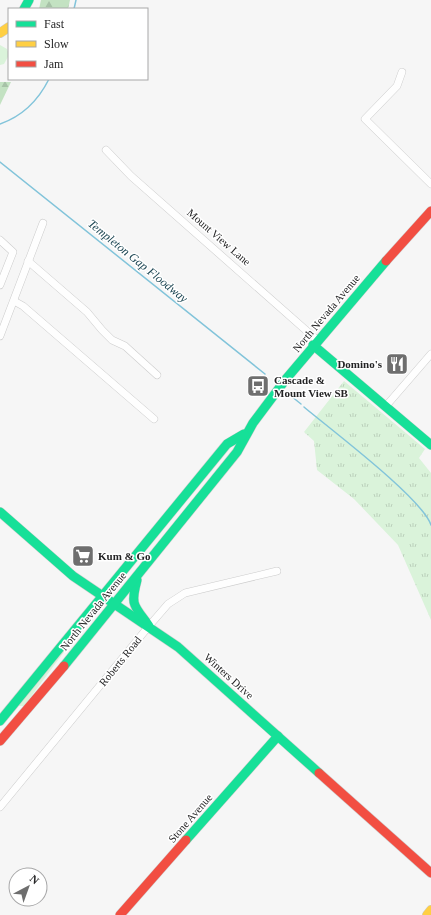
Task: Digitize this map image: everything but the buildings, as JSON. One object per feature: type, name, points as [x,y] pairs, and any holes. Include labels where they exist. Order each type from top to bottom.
[{"type":"main road","name":"North Nevada Avenue","points":[[0,742],[237,452],[244,434],[315,343],[385,261],[431,211]]},
{"type":"main road","name":"Mount View Lane","points":[[315,343],[431,446]]},
{"type":"main road","name":"North Nevada Avenue","points":[[0,721],[226,444],[244,434]]},
{"type":"main road","name":"Winters Drive","points":[[0,512],[73,576],[150,626],[178,647],[431,873]]},
{"type":"main road","points":[[146,565],[135,584],[132,598],[136,608],[150,626]]},
{"type":"main road","name":"Stone Avenue","points":[[120,915],[278,736]]},
{"type":"main road","points":[[426,915],[431,910]]},
{"type":"street","points":[[402,72],[397,86],[365,119],[431,184]]},
{"type":"street","name":"Mount View Lane","points":[[106,150],[131,176],[315,343]]},
{"type":"street","points":[[0,336],[42,223]]},
{"type":"street","points":[[0,240],[13,252],[0,284]]},
{"type":"street","points":[[28,261],[87,312],[112,340],[125,346],[157,375]]},
{"type":"street","points":[[14,301],[23,306],[154,419]]},
{"type":"street","points":[[386,406],[431,354]]},
{"type":"street","name":"Roberts Road","points":[[0,808],[168,604],[185,593],[277,571]]},
{"type":"street","points":[[0,726],[8,732]]},
{"type":"green space","points":[[41,0],[70,0],[68,8],[39,8]]},
{"type":"green space","points":[[0,45],[7,49],[8,57],[4,64],[0,65]]},
{"type":"green space","points":[[0,82],[11,82],[0,105]]},
{"type":"green space","points":[[344,381],[425,449],[419,458],[431,473],[431,620],[398,545],[354,499],[317,470],[314,441],[304,432]]},
{"type":"green space","points":[[84,625],[24,706],[19,706],[20,701]]},
{"type":"waterway","points":[[74,8],[76,0]]},
{"type":"waterway","points":[[0,124],[16,117],[29,107],[35,101],[48,80]]},
{"type":"waterway","name":"Templeton Gap Floodway","points":[[0,162],[265,374]]},
{"type":"waterway","name":"Templeton Gap Floodway","points":[[291,396],[301,404]]},
{"type":"waterway","name":"Templeton Gap Floodway","points":[[304,407],[394,482],[424,513],[431,525]]},
{"type":"traffic: fast","points":[[25,8],[29,0]]},
{"type":"traffic: fast","points":[[64,666],[237,452],[253,423],[286,379],[386,261]]},
{"type":"traffic: fast","points":[[313,345],[431,445]]},
{"type":"traffic: fast","points":[[0,721],[227,444],[244,434]]},
{"type":"traffic: fast","points":[[0,512],[73,576],[178,647],[319,773]]},
{"type":"traffic: fast","points":[[137,580],[134,595],[135,605],[149,626]]},
{"type":"traffic: fast","points":[[186,840],[278,736]]},
{"type":"traffic: slow","points":[[0,33],[8,28]]},
{"type":"traffic: slow","points":[[427,915],[431,910]]},
{"type":"traffic: jam","points":[[386,261],[431,211]]},
{"type":"traffic: jam","points":[[0,741],[64,666]]},
{"type":"traffic: jam","points":[[319,773],[431,873]]},
{"type":"traffic: jam","points":[[120,915],[186,840]]},
{"type":"place","name":"Domino's","points":[[397,364]]},
{"type":"place","name":"Cascade & Mount View SB","points":[[258,386]]},
{"type":"place","name":"Kum & Go","points":[[83,556]]}]
